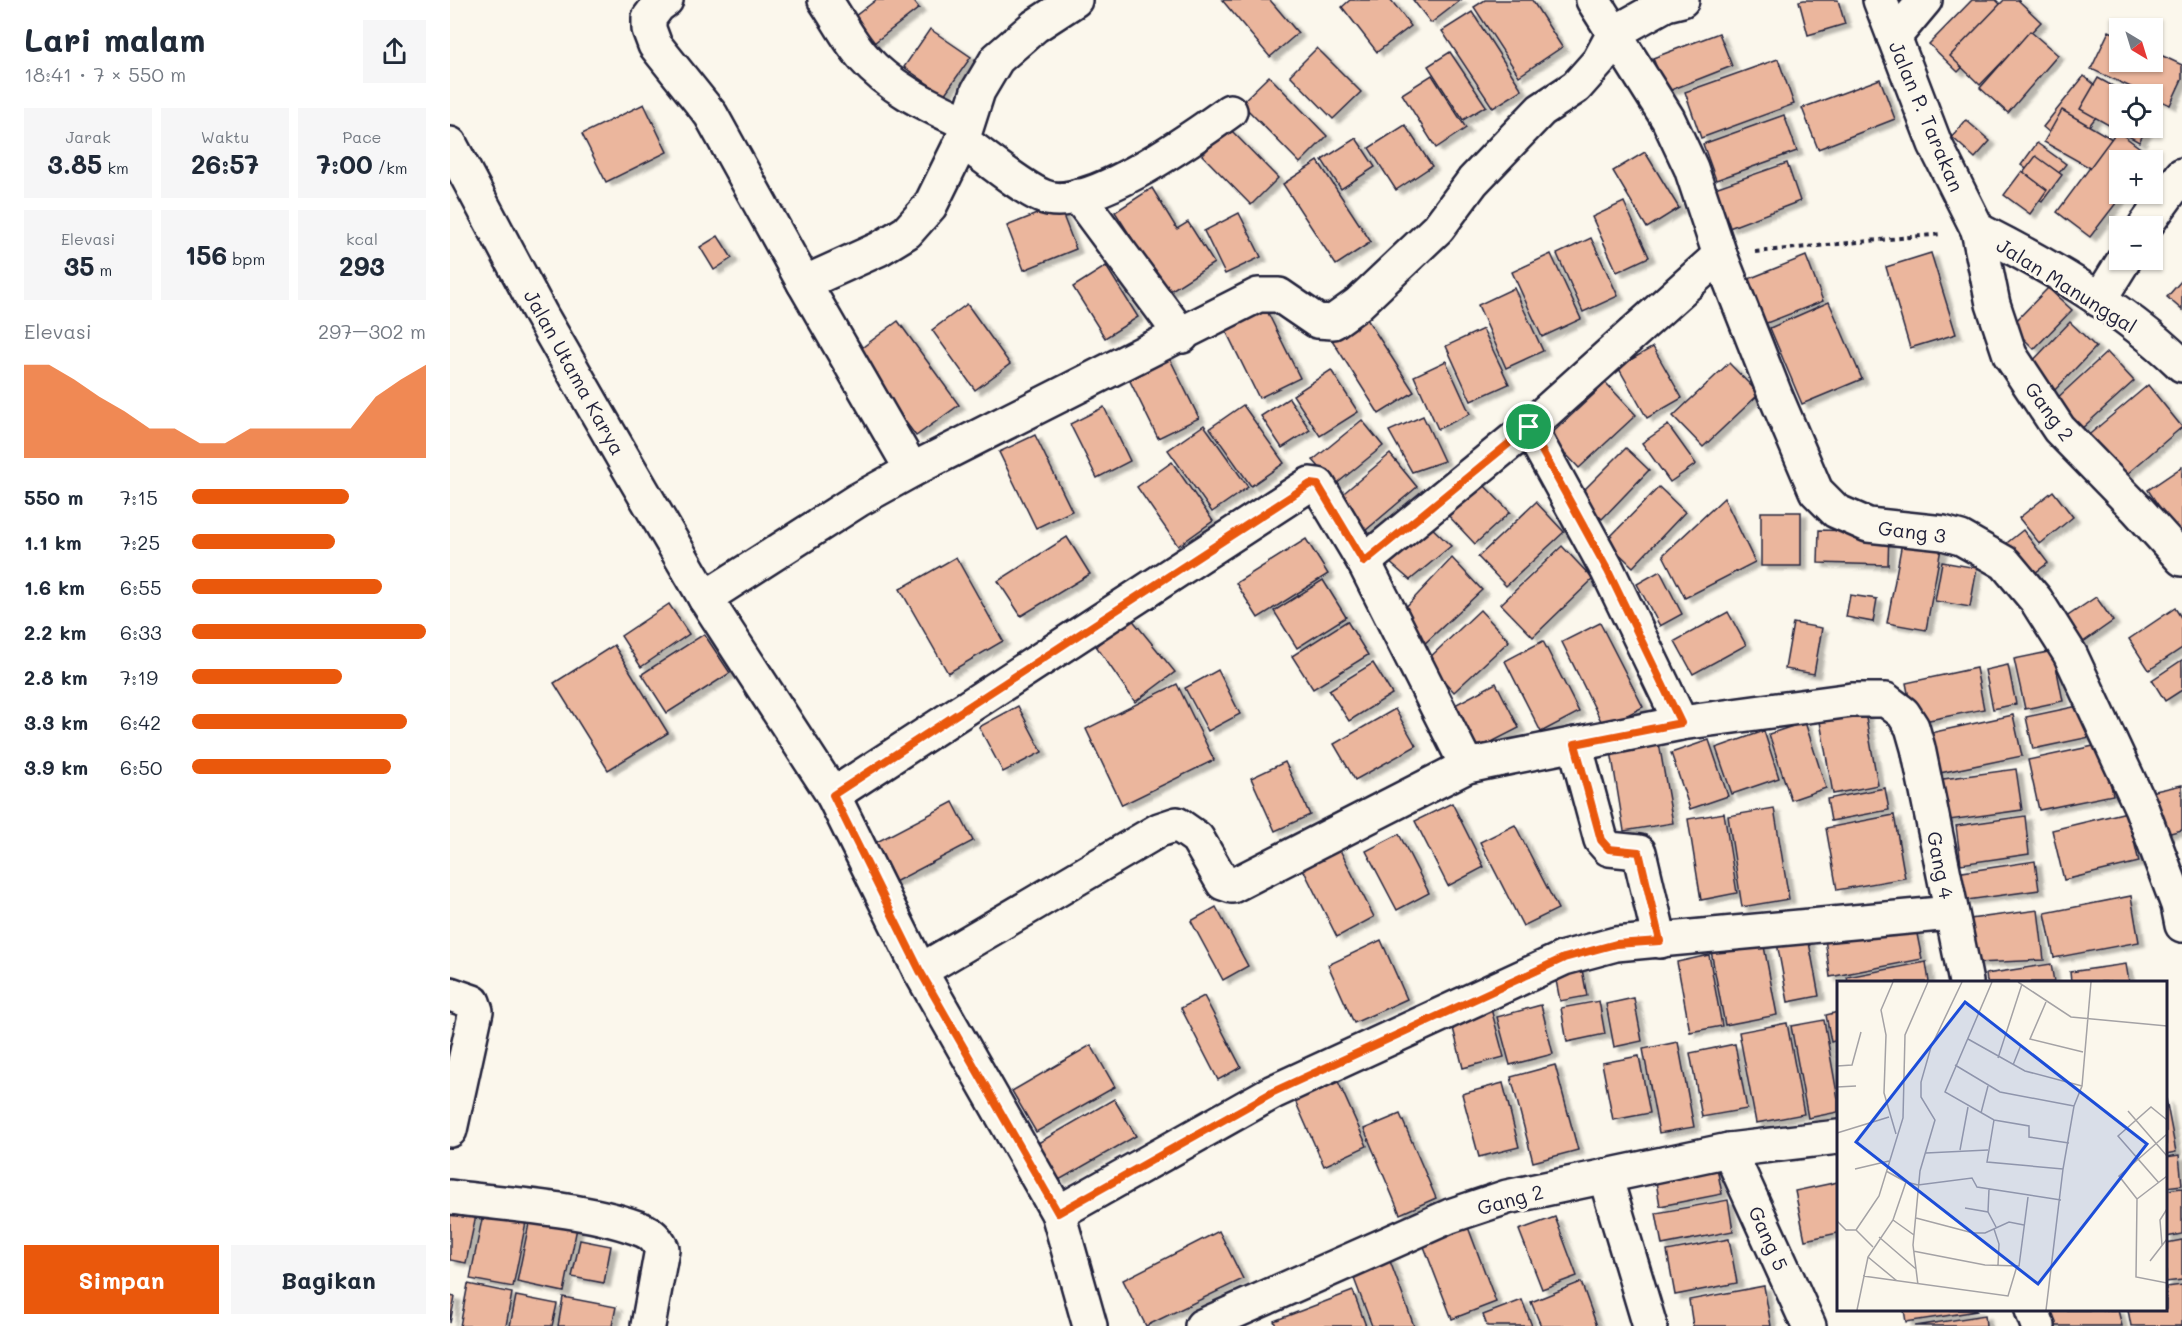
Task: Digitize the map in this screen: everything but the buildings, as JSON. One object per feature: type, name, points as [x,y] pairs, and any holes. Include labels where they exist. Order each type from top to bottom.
[{"type":"street","points":[[825,0],[865,58],[891,82],[964,132],[1043,197],[1078,196],[1165,156],[1230,111]]},
{"type":"street","points":[[804,284],[879,249],[908,232],[930,206],[964,132],[978,92],[997,59],[1035,26],[1075,0]]},
{"type":"street","name":"Gang 3","points":[[1593,0],[1668,119],[1690,168],[1720,255],[1816,490],[1836,511],[1869,525],[1943,533],[1961,538],[2005,563],[2036,600],[2070,654],[2141,807],[2178,904],[2182,925]]},
{"type":"street","points":[[705,598],[858,500],[912,470],[1258,296],[1270,293],[1279,295],[1317,321],[1333,322],[1375,289],[1438,228],[1473,181],[1541,110],[1576,87],[1599,61],[1614,33],[1666,4],[1682,0]]},
{"type":"street","name":"Jalan P. Tarakan","points":[[1880,0],[1935,144],[1978,230]]},
{"type":"street","points":[[1894,37],[1925,0]]},
{"type":"street","points":[[659,2],[649,18],[649,29],[655,45],[711,115],[804,284],[912,470]]},
{"type":"street","name":"Jalan Utama Karya","points":[[450,144],[541,315],[705,598],[833,795],[920,971],[1058,1213],[1090,1326]]},
{"type":"street","points":[[2152,216],[2182,175]]},
{"type":"street","points":[[1078,196],[1182,336]]},
{"type":"street","name":"Jalan Manunggal","points":[[1978,230],[2015,249],[2099,300],[2182,365]]},
{"type":"street","name":"Gang 2","points":[[1978,230],[1993,304],[2010,355],[2059,429],[2182,559]]},
{"type":"street","points":[[1364,562],[1529,427],[1720,255]]},
{"type":"street","points":[[2099,300],[2118,270]]},
{"type":"street","points":[[1529,427],[1608,571],[1681,723]]},
{"type":"street","points":[[833,795],[1310,484],[1318,485],[1364,562],[1467,766]]},
{"type":"street","name":"Gang 4","points":[[920,971],[1159,830],[1177,824],[1197,838],[1223,883],[1232,886],[1467,766],[1681,723],[1851,700],[1886,700],[1903,713],[1912,727],[1918,748],[1966,981]]},
{"type":"street","points":[[1575,744],[1601,840],[1609,849],[1639,852],[1660,941]]},
{"type":"street","points":[[1058,1213],[1273,1092],[1553,963],[1616,944],[1951,913]]},
{"type":"street","points":[[450,994],[473,1002],[476,1011],[450,1131]]},
{"type":"street","name":"Gang 2","points":[[1202,1326],[1450,1216],[1507,1197],[1729,1150],[1837,1137]]},
{"type":"street","name":"Gang 5","points":[[1729,1150],[1809,1326]]},
{"type":"street","points":[[1605,1176],[1650,1326]]},
{"type":"street","points":[[450,1197],[588,1216],[645,1230],[658,1240],[662,1249],[648,1326]]},
{"type":"street","points":[[2032,1311],[2038,1326]]},
{"type":"path","points":[[1720,255],[1978,230]]},
{"type":"route","points":[[1529,427],[1608,571],[1681,723],[1575,744],[1593,818],[1601,840],[1609,849],[1639,852],[1645,869],[1660,941],[1616,944],[1564,958],[1273,1092],[1058,1213],[920,971],[833,795],[1148,587],[1310,484],[1318,485],[1364,562],[1529,427]]}]
